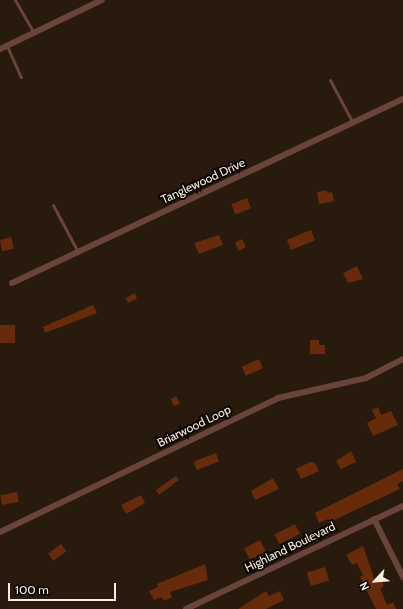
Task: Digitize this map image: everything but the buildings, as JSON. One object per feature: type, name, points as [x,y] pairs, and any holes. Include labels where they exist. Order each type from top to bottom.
[{"type":"street","points":[[0,49],[102,0]]},
{"type":"street","name":"Tanglewood Drive","points":[[12,283],[403,99]]},
{"type":"street","name":"Briarwood Loop","points":[[0,532],[278,398],[366,378],[403,359]]},
{"type":"street","name":"Highland Boulevard","points":[[186,609],[403,506]]},
{"type":"street","points":[[374,519],[403,577]]},
{"type":"lane","points":[[15,0],[34,33]]},
{"type":"lane","points":[[7,46],[21,77]]},
{"type":"lane","points":[[330,80],[353,123]]},
{"type":"lane","points":[[53,205],[78,252]]}]
